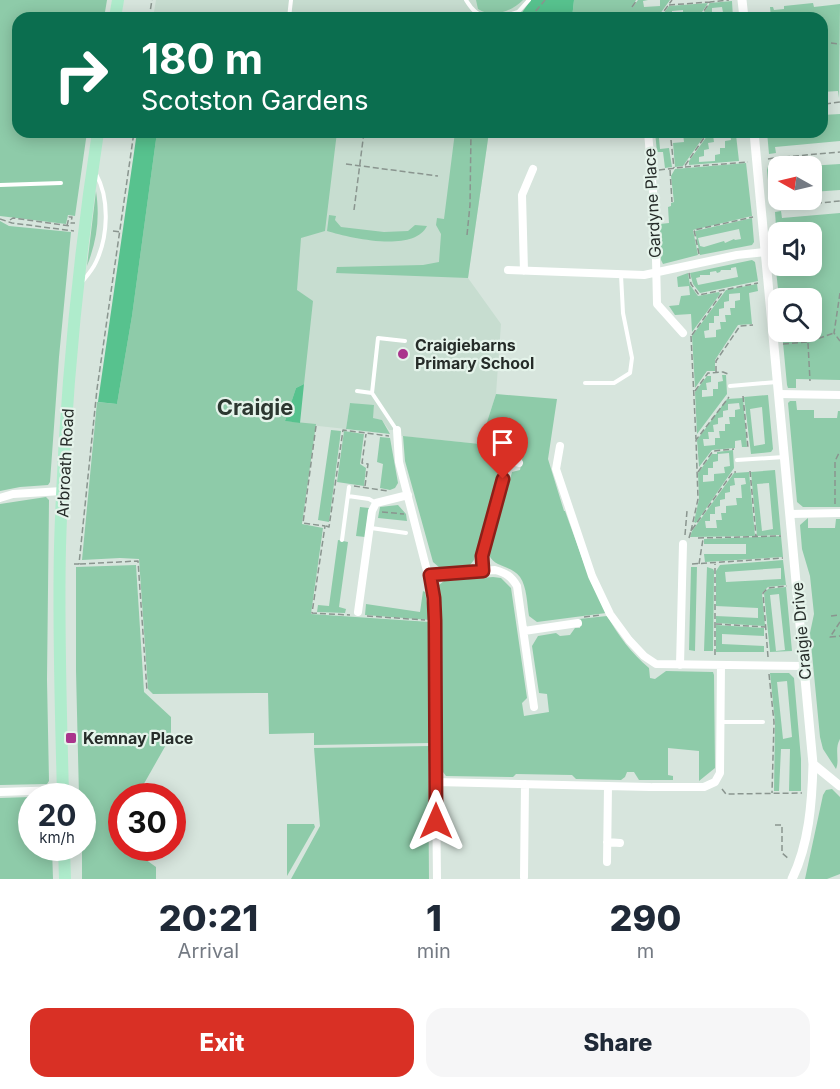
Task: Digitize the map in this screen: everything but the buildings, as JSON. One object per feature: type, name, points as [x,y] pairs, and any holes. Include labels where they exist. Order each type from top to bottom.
[{"type":"main road","name":"Arbroath Road","points":[[62,783],[60,560],[64,449],[79,287],[97,138]]},
{"type":"main road","points":[[64,861],[65,879]]},
{"type":"street","name":"Gardyne Place","points":[[649,138],[655,214],[657,304],[683,333]]},
{"type":"street","name":"Craigie Drive","points":[[755,138],[813,764],[808,829],[798,867],[792,879]]},
{"type":"street","points":[[524,271],[522,195],[533,169]]},
{"type":"street","points":[[508,270],[655,274],[737,255],[765,252]]},
{"type":"street","points":[[779,394],[840,395]]},
{"type":"street","points":[[396,434],[399,462],[430,575],[434,598],[437,879]]},
{"type":"street","points":[[560,446],[556,469],[592,576],[610,614],[644,656],[656,664],[804,666]]},
{"type":"street","points":[[497,457],[519,463]]},
{"type":"street","points":[[483,571],[482,556],[508,460]]},
{"type":"street","points":[[0,498],[13,494],[62,491]]},
{"type":"street","points":[[358,612],[372,511],[376,503],[408,495]]},
{"type":"street","points":[[790,514],[837,510]]},
{"type":"street","points":[[681,664],[682,564],[685,541]]},
{"type":"street","points":[[430,575],[495,570],[512,578],[517,586],[534,707]]},
{"type":"street","points":[[524,631],[578,623]]},
{"type":"street","points":[[565,625],[566,635]]},
{"type":"street","points":[[436,783],[705,787],[715,782],[720,773],[721,722],[718,665]]},
{"type":"street","points":[[813,764],[840,786]]},
{"type":"street","points":[[524,877],[525,784]]},
{"type":"street","points":[[607,862],[609,786]]},
{"type":"street","points":[[0,792],[18,792]]},
{"type":"street","points":[[607,842],[620,843]]},
{"type":"street","points":[[515,855],[525,856]]},
{"type":"street","name":"Craigie Drive","points":[[798,867],[798,879]]},
{"type":"lane","points":[[518,12],[529,0]]},
{"type":"lane","points":[[79,287],[96,263],[103,240],[104,194],[98,176],[92,168]]},
{"type":"lane","points":[[0,185],[62,183]]},
{"type":"lane","points":[[585,382],[614,383],[630,373],[632,358],[623,313],[621,274]]},
{"type":"lane","points":[[396,434],[372,393],[378,338],[405,341]]},
{"type":"lane","points":[[730,386],[777,382]]},
{"type":"lane","points":[[357,391],[372,393]]},
{"type":"lane","points":[[737,460],[784,457]]},
{"type":"lane","points":[[342,540],[350,486]]},
{"type":"lane","points":[[348,496],[369,499],[376,503]]},
{"type":"lane","points":[[370,528],[406,533]]},
{"type":"lane","points":[[721,722],[763,722]]},
{"type":"path","points":[[535,12],[545,0]]},
{"type":"path","points":[[632,7],[637,0]]},
{"type":"path","points":[[664,12],[672,0]]},
{"type":"path","points":[[669,5],[729,0]]},
{"type":"path","points":[[703,12],[710,2]]},
{"type":"path","points":[[79,564],[97,389],[133,138]]},
{"type":"path","points":[[354,210],[363,138]]},
{"type":"path","points":[[467,235],[471,138]]},
{"type":"path","points":[[684,167],[704,138]]},
{"type":"path","points":[[671,140],[674,168]]},
{"type":"path","points":[[795,156],[840,152]]},
{"type":"path","points":[[652,170],[748,162]]},
{"type":"path","points":[[346,164],[438,176]]},
{"type":"path","points":[[669,169],[672,202]]},
{"type":"path","points":[[822,203],[840,201]]},
{"type":"path","points":[[67,226],[69,217],[72,217],[71,223],[76,224]]},
{"type":"path","points":[[701,263],[694,230],[754,217]]},
{"type":"path","points":[[9,221],[13,218],[71,226]]},
{"type":"path","points":[[0,219],[12,223],[75,231]]},
{"type":"path","points":[[113,231],[121,232]]},
{"type":"path","points":[[688,266],[692,284],[699,295],[759,282]]},
{"type":"path","points":[[691,531],[698,499],[691,335],[725,289]]},
{"type":"path","points":[[840,293],[834,333],[840,341]]},
{"type":"path","points":[[716,372],[716,361],[740,326],[753,325]]},
{"type":"path","points":[[822,337],[834,333]]},
{"type":"path","points":[[782,345],[808,342],[810,381]]},
{"type":"path","points":[[694,391],[708,373],[728,374]]},
{"type":"path","points":[[743,396],[748,448]]},
{"type":"path","points":[[696,440],[729,397]]},
{"type":"path","points":[[316,426],[303,523],[325,526],[329,526],[343,430],[396,434]]},
{"type":"path","points":[[365,487],[368,464],[362,463],[366,433]]},
{"type":"path","points":[[697,472],[713,451],[734,449]]},
{"type":"path","points":[[837,510],[835,461],[840,451]]},
{"type":"path","points":[[750,471],[756,536]]},
{"type":"path","points":[[685,541],[733,472],[736,472]]},
{"type":"path","points":[[336,483],[343,484]]},
{"type":"path","points":[[350,486],[388,491],[387,500]]},
{"type":"path","points":[[372,511],[400,514],[413,512]]},
{"type":"path","points":[[685,541],[687,511]]},
{"type":"path","points":[[325,526],[312,613],[435,621]]},
{"type":"path","points":[[698,538],[784,536]]},
{"type":"path","points":[[699,564],[703,538]]},
{"type":"path","points":[[682,564],[786,558]]},
{"type":"path","points":[[74,564],[138,561],[147,691]]},
{"type":"path","points":[[715,563],[718,665]]},
{"type":"path","points":[[772,793],[774,722],[763,593],[768,588],[788,586]]},
{"type":"path","points":[[578,623],[578,618],[610,614]]},
{"type":"path","points":[[831,616],[840,615]]},
{"type":"path","points":[[840,622],[830,637],[840,636]]},
{"type":"path","points":[[715,624],[766,627]]},
{"type":"path","points":[[715,782],[726,794],[802,793]]},
{"type":"path","points":[[775,825],[782,825],[782,853],[789,860]]},
{"type":"shaded area","points":[[156,0],[574,0],[573,12],[154,12]]},
{"type":"shaded area","points":[[136,138],[488,138],[468,278],[501,324],[496,394],[480,444],[401,436],[401,430],[389,430],[382,420],[372,418],[374,406],[350,403],[346,429],[98,402]]},
{"type":"green space","points":[[0,0],[107,0],[105,12],[12,12],[12,138],[86,138],[75,216],[68,215],[66,224],[0,216]]},
{"type":"green space","points":[[476,0],[523,0],[502,12],[484,12],[478,9]]},
{"type":"green space","points":[[531,0],[574,0],[573,12],[522,12]]},
{"type":"green space","points":[[574,0],[636,0],[632,8],[638,0],[648,0],[643,1],[644,7],[660,6],[660,0],[670,0],[661,12],[573,12]]},
{"type":"green space","points":[[732,1],[733,12],[723,12],[722,7],[712,8],[712,12],[704,12],[710,3]]},
{"type":"green space","points":[[708,3],[702,12],[683,12],[683,10],[664,12],[669,6]]},
{"type":"green space","points":[[813,3],[814,7],[840,4],[839,98],[838,91],[828,92],[828,12],[770,12],[770,7],[774,10],[784,9],[784,6]]},
{"type":"green space","points":[[840,114],[840,141],[775,147],[776,153],[769,154],[768,138],[828,138],[828,115]]},
{"type":"green space","points":[[136,138],[156,138],[132,316],[117,404],[98,402]]},
{"type":"green space","points":[[156,138],[336,138],[325,231],[301,238],[297,290],[313,301],[304,384],[296,388],[285,421],[316,424],[302,524],[323,528],[311,614],[430,622],[430,743],[314,745],[314,733],[269,734],[268,693],[153,694],[148,689],[139,559],[82,560],[97,402],[117,404],[132,316]]},
{"type":"green space","points":[[454,138],[488,138],[468,278],[336,273],[337,267],[423,265],[439,262],[441,234],[436,225],[437,218],[444,219]]},
{"type":"green space","points":[[656,138],[659,138],[660,149],[669,148],[672,167],[665,168],[663,152],[657,152]]},
{"type":"green space","points":[[684,138],[703,138],[683,166],[675,167],[673,143],[684,142]]},
{"type":"green space","points":[[706,138],[713,138],[714,142],[708,143],[709,149],[704,150],[704,156],[699,157],[699,162],[715,161],[715,155],[720,154],[720,148],[725,148],[725,141],[736,138],[739,161],[689,165],[689,161]]},
{"type":"green space","points":[[746,163],[752,216],[693,230],[698,255],[663,264],[660,224],[669,223],[668,207],[674,202],[671,176],[675,169]]},
{"type":"green space","points":[[840,164],[840,190],[822,191],[822,165]]},
{"type":"green space","points":[[96,191],[97,229],[87,266]]},
{"type":"green space","points":[[781,211],[782,218],[840,213],[840,380],[796,379],[796,388],[788,388],[783,342],[822,342],[822,288],[778,288],[777,276],[822,276],[822,222],[776,222],[775,212]]},
{"type":"green space","points":[[329,215],[336,216],[335,220],[341,227],[384,232],[408,231],[415,225],[427,226],[420,234],[409,239],[365,240],[327,231]]},
{"type":"green space","points":[[752,218],[754,242],[752,245],[700,255],[695,231]],"holes":[[[739,229],[741,239],[704,247],[700,246],[698,238]]]},
{"type":"green space","points":[[0,221],[9,226],[71,232],[50,482],[48,485],[0,491]]},
{"type":"green space","points":[[752,260],[755,262],[758,281],[700,293],[693,284],[690,273]],"holes":[[[736,267],[738,277],[698,285],[696,278],[700,275],[710,275],[710,272],[716,271],[717,273]]]},
{"type":"green space","points":[[688,273],[690,285],[698,296],[719,292],[720,294],[692,332],[691,314],[675,315],[669,306],[679,305],[681,296],[690,295],[689,286],[678,287],[677,277]]},
{"type":"green space","points":[[757,284],[758,291],[749,293],[752,324],[738,325],[715,360],[715,371],[707,371],[695,388],[692,336],[726,290]],"holes":[[[740,293],[740,300],[735,301],[735,308],[730,308],[731,315],[725,315],[726,322],[720,322],[721,329],[716,330],[716,337],[705,338],[704,331],[709,330],[709,323],[714,323],[714,316],[719,316],[719,309],[724,308],[724,302],[729,301],[729,294]]]},
{"type":"green space","points":[[722,375],[726,375],[727,394],[697,434],[695,392],[707,376],[711,376],[711,382],[706,383],[707,390],[702,390],[702,397],[713,396],[713,389],[718,389],[718,382],[723,381]]},
{"type":"green space","points":[[304,384],[300,423],[285,421],[296,388]]},
{"type":"green space","points":[[496,394],[557,399],[548,459],[564,511],[589,577],[606,613],[537,622],[529,616],[520,577],[512,570],[495,562],[489,555],[512,472],[520,470],[523,455],[495,449],[492,462],[499,470],[474,560],[470,565],[440,568],[433,562],[405,461],[403,436],[480,444]]},
{"type":"green space","points":[[768,395],[773,449],[771,452],[751,454],[744,397]],"holes":[[[762,407],[765,444],[754,446],[750,409]]]},
{"type":"green space","points":[[743,398],[747,447],[742,447],[741,440],[735,441],[735,448],[712,450],[699,467],[697,440],[727,399]],"holes":[[[739,403],[740,409],[735,410],[735,417],[729,417],[730,424],[725,424],[725,431],[719,431],[720,438],[715,438],[715,445],[704,446],[703,439],[709,439],[708,432],[714,432],[713,425],[718,424],[718,418],[723,417],[723,411],[728,410],[728,404]]]},
{"type":"green space","points":[[796,401],[797,410],[814,410],[814,418],[837,418],[838,411],[840,411],[840,507],[803,507],[797,502],[788,403]]},
{"type":"green space","points":[[350,403],[374,405],[373,418],[382,420],[390,434],[346,429]]},
{"type":"green space","points":[[331,430],[341,431],[329,522],[318,520]]},
{"type":"green space","points":[[344,431],[364,434],[360,464],[366,468],[364,486],[337,482]]},
{"type":"green space","points":[[380,437],[390,438],[398,483],[390,490],[380,488],[383,464],[377,462]]},
{"type":"green space","points":[[733,450],[734,468],[696,523],[694,522],[699,499],[698,473],[712,454],[717,454],[717,452]],"holes":[[[729,453],[730,466],[724,467],[725,473],[714,474],[714,481],[703,482],[703,475],[708,475],[708,468],[713,468],[713,462],[718,461],[718,454]]]},
{"type":"green space","points":[[775,470],[781,535],[757,536],[751,472]],"holes":[[[769,483],[773,529],[762,531],[757,484]]]},
{"type":"green space","points":[[749,472],[755,536],[690,537],[692,531],[734,473]],"holes":[[[734,478],[745,478],[746,484],[741,485],[742,498],[736,498],[737,505],[726,506],[726,513],[721,513],[722,520],[716,520],[717,528],[706,528],[705,521],[710,521],[710,514],[715,514],[715,507],[720,506],[720,500],[725,499],[725,493],[730,492],[730,486],[735,485]]]},
{"type":"green space","points":[[46,497],[49,500],[48,783],[0,785],[0,504]]},
{"type":"green space","points":[[398,505],[406,514],[407,521],[378,518],[380,507]]},
{"type":"green space","points":[[360,507],[369,508],[365,537],[356,536]]},
{"type":"green space","points":[[808,518],[808,528],[835,528],[836,519],[840,519],[840,739],[837,747],[836,769],[823,749],[820,737],[810,633],[814,614],[810,576],[802,549],[800,525]]},
{"type":"green space","points":[[781,536],[783,557],[705,562],[704,554],[746,554],[746,544],[704,544],[704,539]]},
{"type":"green space","points":[[338,540],[348,542],[339,607],[346,609],[345,613],[317,612],[318,605],[329,606]]},
{"type":"green space","points":[[783,560],[786,585],[768,587],[762,593],[765,626],[716,623],[716,616],[758,618],[758,608],[716,606],[716,571],[720,565]],"holes":[[[781,568],[781,579],[726,582],[725,572]]]},
{"type":"green space","points":[[136,565],[144,692],[171,717],[171,736],[144,783],[108,783],[108,861],[148,861],[156,867],[156,879],[82,879],[82,861],[96,861],[96,783],[79,783],[76,567]]},
{"type":"green space","points":[[691,567],[697,567],[695,651],[689,650]]},
{"type":"green space","points":[[707,567],[714,571],[713,651],[704,651]]},
{"type":"green space","points":[[501,578],[511,588],[527,698],[522,703],[524,716],[549,712],[547,694],[539,693],[532,646],[538,636],[556,633],[560,636],[570,635],[575,628],[580,628],[579,619],[607,616],[626,644],[649,668],[650,678],[655,679],[666,671],[713,672],[715,768],[699,781],[699,751],[668,748],[668,775],[673,776],[673,780],[639,780],[634,772],[627,772],[621,780],[576,779],[572,775],[446,776],[443,772],[442,611],[439,585],[444,581]]},
{"type":"green space","points":[[786,587],[792,651],[770,652],[764,593],[768,589]],"holes":[[[779,594],[785,650],[776,651],[770,595]]]},
{"type":"green space","points":[[423,591],[430,620],[365,615],[366,604],[420,612]]},
{"type":"green space","points":[[716,625],[764,628],[764,636],[722,634],[722,644],[764,646],[764,652],[716,652]]},
{"type":"green space","points":[[770,673],[789,673],[794,678],[801,759],[801,791],[789,791],[790,749],[781,749],[779,791],[774,791],[775,722]],"holes":[[[787,681],[792,737],[783,739],[777,682]]]},
{"type":"green space","points":[[430,746],[428,753],[429,879],[291,879],[320,826],[314,748]]},
{"type":"green space","points":[[832,789],[840,797],[840,874],[827,879],[805,879],[823,795],[826,790]]},
{"type":"green space","points":[[18,797],[18,861],[52,861],[53,879],[0,879],[0,798]]},
{"type":"green space","points":[[287,824],[314,824],[315,827],[287,876]]},
{"type":"place","name":"Craigiebarns Primary School","points":[[403,354]]},
{"type":"place","name":"Kemnay Place","points":[[71,738]]},
{"type":"district","name":"Craigie","points":[[255,407]]},
{"type":"route","points":[[436,821],[435,621],[430,575],[483,571],[482,556],[503,479]]}]
